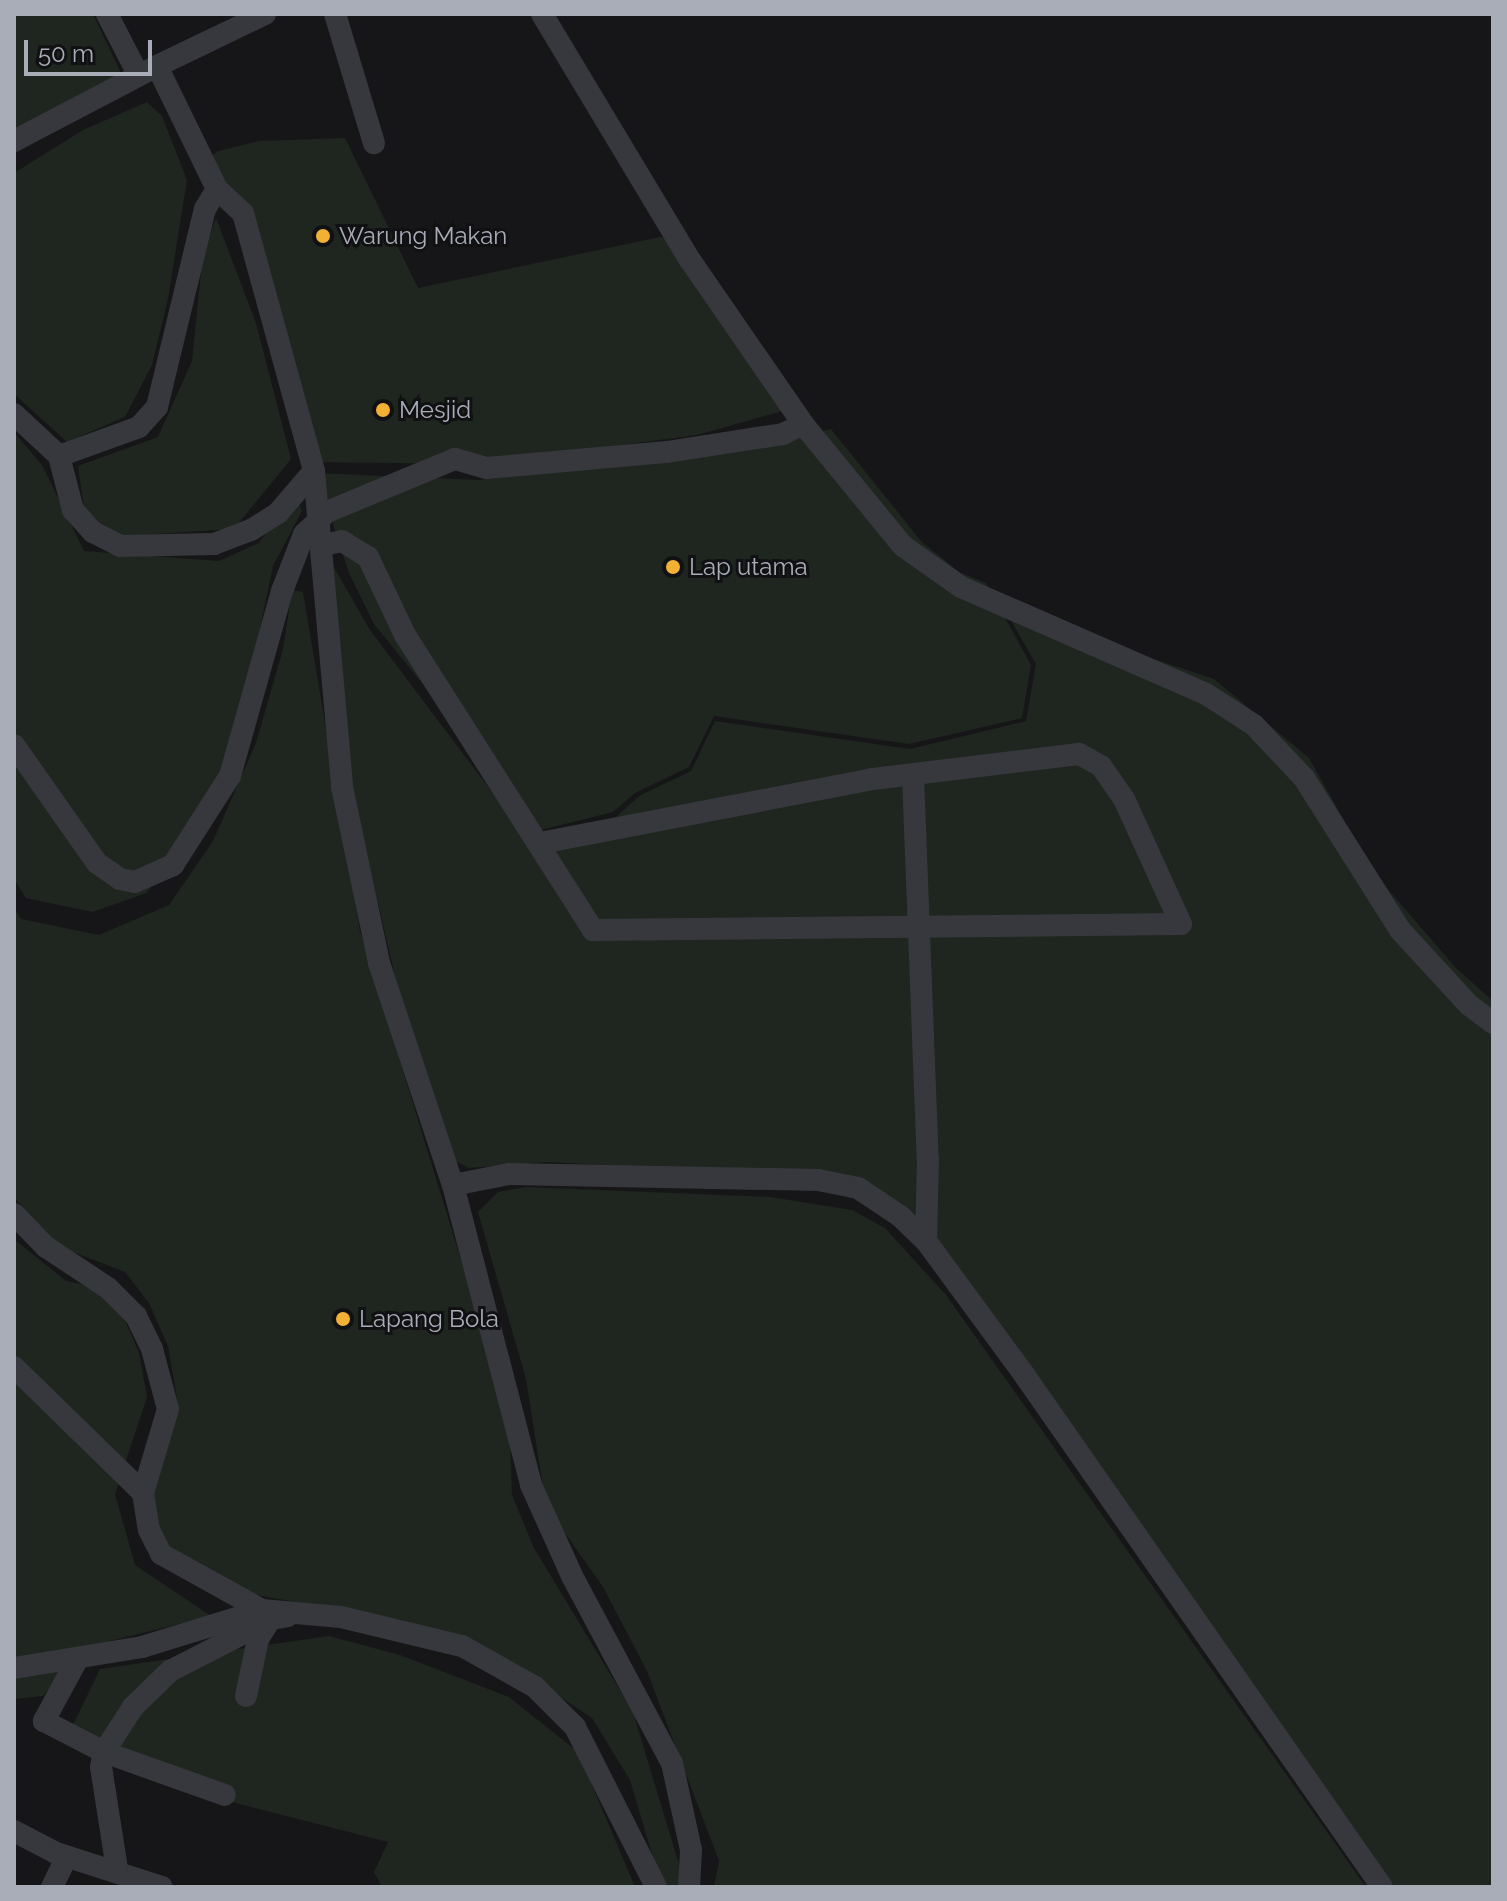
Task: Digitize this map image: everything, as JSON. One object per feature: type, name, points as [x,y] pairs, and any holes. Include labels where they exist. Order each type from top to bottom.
[{"type":"street","points":[[107,14],[148,70],[217,189],[243,213],[314,471],[322,516],[330,682],[342,787],[379,963],[453,1185],[531,1485],[572,1576],[672,1763],[691,1850],[689,1887]]},
{"type":"street","points":[[14,141],[148,70],[265,14]]},
{"type":"street","points":[[335,14],[374,143]]},
{"type":"street","points":[[542,14],[667,226],[803,424],[903,546],[933,570],[1015,614],[1206,694],[1254,725],[1304,778],[1400,930],[1469,1005],[1493,1023]]},
{"type":"street","points":[[59,456],[139,427],[157,407],[205,209],[217,189]]},
{"type":"street","points":[[14,414],[59,456],[73,510],[93,532],[120,546],[150,549],[214,544],[251,530],[278,513],[314,471]]},
{"type":"street","points":[[14,745],[97,863],[120,879],[135,882],[173,865],[230,776],[282,591],[304,534],[322,516],[455,459],[487,468],[667,452],[783,434],[803,424]]},
{"type":"street","points":[[322,545],[342,541],[361,548],[368,557],[405,635],[541,843],[593,930],[921,924],[1181,924],[1124,799],[1091,760],[1079,754],[913,776],[682,813],[541,843]]},
{"type":"street","points":[[913,776],[921,924],[926,1241]]},
{"type":"street","points":[[453,1185],[509,1174],[837,1182],[875,1198],[926,1241],[1382,1887]]},
{"type":"street","points":[[14,1214],[46,1247],[118,1297],[136,1316],[152,1349],[168,1409],[143,1493],[149,1530],[161,1554],[266,1614]]},
{"type":"street","points":[[14,1367],[143,1493]]},
{"type":"street","points":[[14,1668],[183,1637],[266,1614],[305,1613],[462,1646],[535,1687],[575,1727],[656,1887]]},
{"type":"street","points":[[246,1696],[266,1614]]},
{"type":"street","points":[[117,1869],[104,1793],[104,1752],[156,1680],[266,1614]]},
{"type":"street","points":[[78,1658],[44,1721],[104,1752],[225,1795]]},
{"type":"street","points":[[14,1831],[67,1856],[117,1869],[154,1886]]},
{"type":"street","points":[[52,1887],[67,1856]]},
{"type":"shaded area","points":[[14,14],[93,14],[121,73],[14,141]]},
{"type":"shaded area","points":[[147,102],[162,116],[187,180],[168,299],[152,365],[125,417],[67,442],[14,394],[14,173],[83,130]]},
{"type":"shaded area","points":[[345,138],[418,288],[665,236],[786,410],[697,435],[480,464],[308,462],[279,323],[208,159],[218,151],[259,141]]},
{"type":"shaded area","points":[[216,218],[256,323],[291,459],[234,529],[122,536],[85,515],[78,466],[158,437],[192,361],[203,252]]},
{"type":"shaded area","points":[[831,429],[921,541],[959,572],[986,583],[1031,665],[1022,718],[909,744],[714,716],[689,767],[635,793],[613,812],[541,830],[374,624],[349,573],[316,473],[479,480],[767,446]]},
{"type":"shaded area","points":[[14,432],[42,465],[84,551],[219,561],[259,543],[294,490],[302,511],[273,566],[253,663],[221,771],[147,893],[92,912],[26,898],[14,879]]},
{"type":"shaded area","points":[[331,562],[370,630],[528,840],[615,818],[639,796],[691,771],[715,721],[910,749],[1026,721],[1036,664],[994,591],[1109,644],[1214,679],[1309,758],[1373,872],[1456,968],[1493,1001],[1493,1887],[1392,1887],[942,1247],[847,1188],[664,1168],[546,1162],[469,1168],[453,1160],[398,989],[347,769]]},
{"type":"shaded area","points":[[292,590],[303,592],[360,931],[509,1416],[512,1495],[534,1548],[633,1712],[684,1881],[675,1887],[668,1887],[655,1864],[630,1780],[592,1718],[535,1680],[402,1620],[250,1594],[163,1551],[145,1497],[178,1404],[168,1346],[149,1303],[125,1272],[55,1245],[14,1197],[14,908],[21,919],[99,935],[169,905],[213,841],[256,743],[283,649]]},
{"type":"shaded area","points":[[526,1187],[770,1197],[852,1210],[885,1228],[946,1295],[1366,1887],[714,1887],[719,1861],[647,1671],[603,1587],[546,1506],[526,1379],[478,1212],[498,1192]]},
{"type":"shaded area","points":[[14,1239],[66,1281],[98,1287],[119,1306],[139,1353],[147,1397],[115,1494],[135,1565],[211,1616],[110,1641],[78,1656],[43,1696],[14,1699]]},
{"type":"shaded area","points":[[329,1636],[400,1655],[509,1697],[578,1752],[635,1887],[382,1887],[374,1872],[388,1842],[228,1801],[72,1727],[100,1669]]},
{"type":"place","name":"Warung Makan","points":[[323,236]]},
{"type":"place","name":"Mesjid","points":[[383,410]]},
{"type":"place","name":"Lap utama","points":[[673,567]]},
{"type":"place","name":"Lapang Bola","points":[[343,1319]]}]
